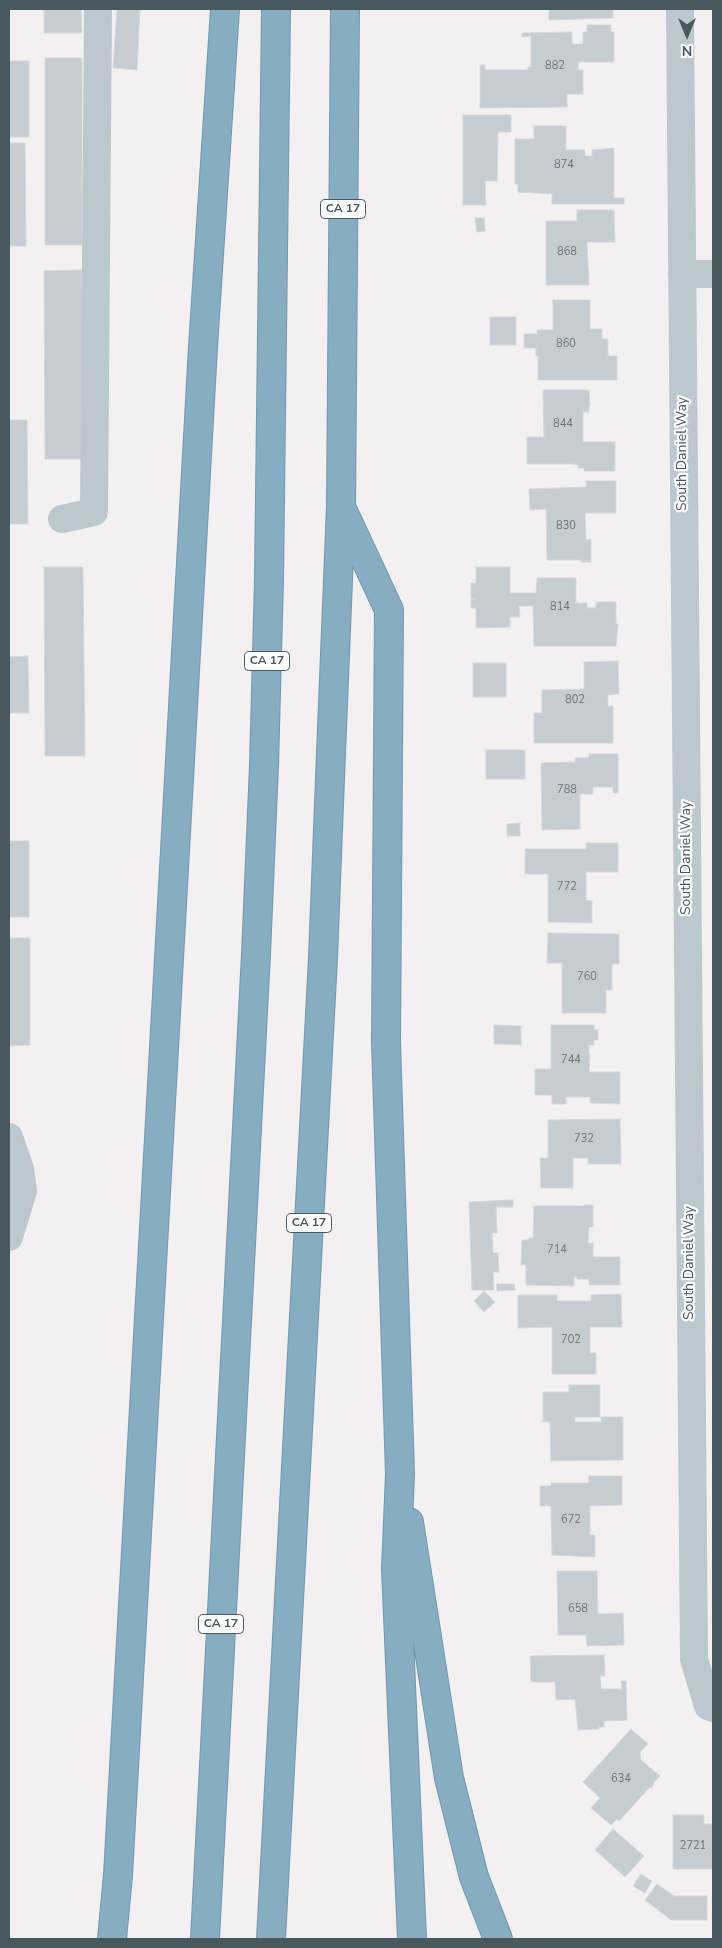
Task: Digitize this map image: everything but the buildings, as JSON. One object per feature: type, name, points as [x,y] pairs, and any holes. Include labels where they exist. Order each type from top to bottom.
[{"type":"highway","points":[[112,1939],[119,1865],[203,356],[225,9]]},
{"type":"highway","name":"CA 17","points":[[205,1938],[264,766],[269,579],[276,9]]},
{"type":"highway","name":"CA 17","points":[[271,1939],[323,958],[340,506],[345,9]]},
{"type":"highway","points":[[340,506],[389,610],[386,1042],[400,1474],[396,1569],[412,1939]]},
{"type":"highway","points":[[400,1474],[418,1569],[449,1778],[474,1877],[498,1939]]},
{"type":"street","points":[[62,519],[94,512],[98,9]]},
{"type":"street","name":"South Daniel Way","points":[[680,9],[694,1659],[711,1707]]},
{"type":"street","points":[[682,274],[713,274]]},
{"type":"street","points":[[9,1137],[20,1169],[23,1191],[9,1232]]}]
